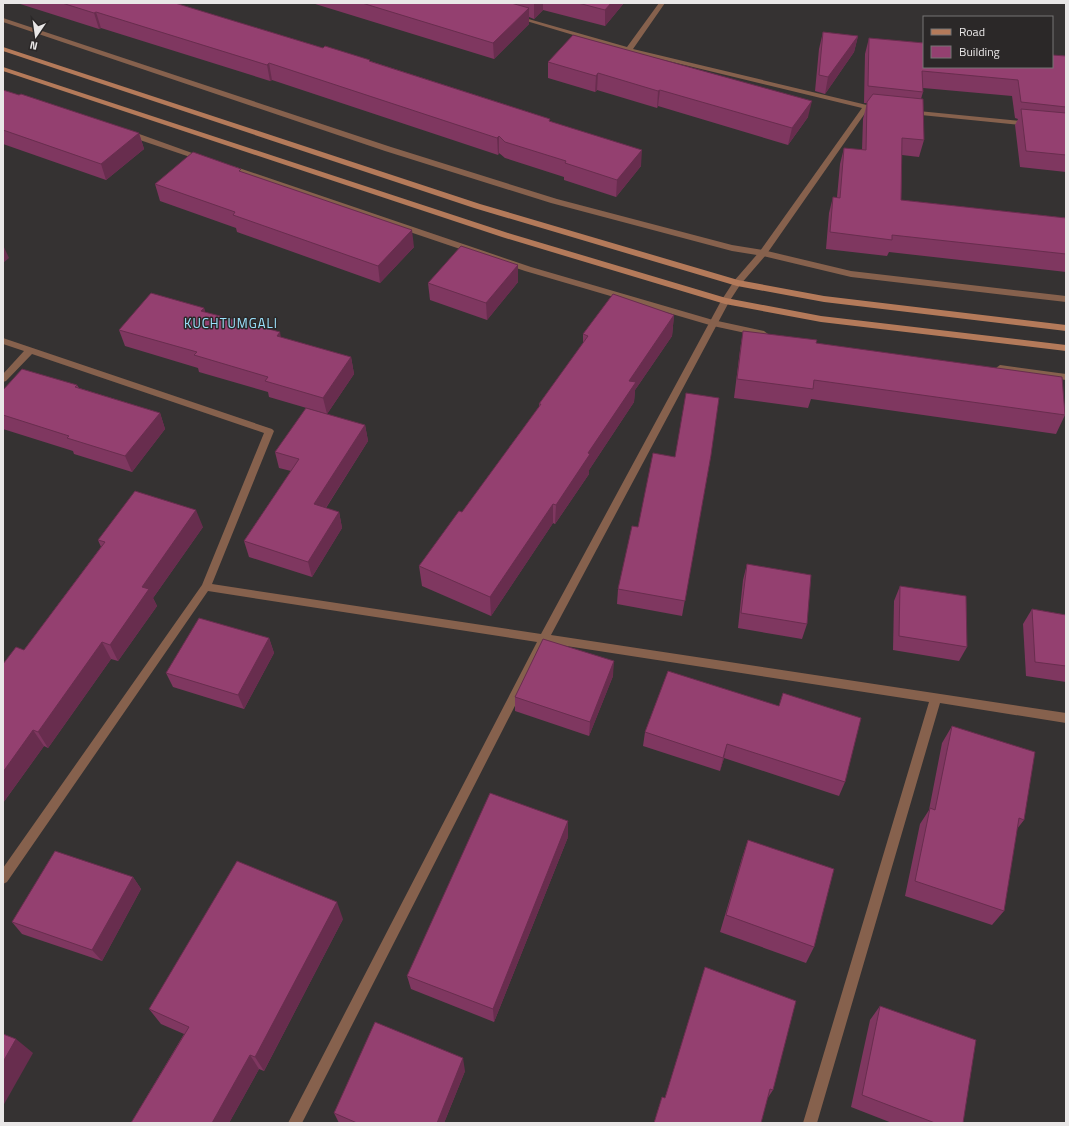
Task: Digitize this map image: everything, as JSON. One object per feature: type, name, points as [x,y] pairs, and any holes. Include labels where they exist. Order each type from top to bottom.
[{"type":"main road","points":[[3,49],[477,206],[737,283],[824,299],[1066,328]]},
{"type":"main road","points":[[3,70],[505,236],[725,301],[821,319],[1066,348]]},
{"type":"street","points":[[629,50],[662,3]]},
{"type":"street","points":[[510,16],[629,50],[866,107],[882,109]]},
{"type":"street","points":[[3,20],[388,149],[554,201],[732,248],[763,253],[851,274],[1066,299]]},
{"type":"street","points":[[294,1123],[544,638],[725,301],[737,283],[763,253],[866,107]]},
{"type":"street","points":[[905,111],[1035,124]]},
{"type":"street","points":[[123,131],[528,269],[713,323],[773,336]]},
{"type":"street","points":[[3,341],[269,431],[206,587],[3,878]]},
{"type":"street","points":[[3,379],[31,350]]},
{"type":"street","points":[[988,367],[1066,377]]},
{"type":"street","points":[[206,587],[1066,718]]},
{"type":"street","points":[[810,1123],[936,698]]},
{"type":"building","points":[[62,3],[175,3],[323,48],[325,46],[370,60],[369,61],[550,119],[549,121],[642,150],[617,180],[565,163],[566,161],[505,142],[499,136],[497,138],[269,63],[267,65],[96,12],[94,13]]},
{"type":"building","points":[[362,3],[511,3],[529,8],[493,43]]},
{"type":"building","points":[[578,3],[611,3],[605,10]]},
{"type":"building","points":[[823,32],[858,36],[828,77],[819,75]]},
{"type":"building","points":[[573,35],[812,101],[792,128],[598,73],[596,76],[548,62]]},
{"type":"building","points":[[869,38],[923,43],[923,68],[1053,68],[1053,55],[1066,56],[1066,107],[1021,102],[1018,80],[922,71],[923,92],[868,86]]},
{"type":"building","points":[[3,90],[19,95],[21,94],[139,133],[101,164],[3,130]]},
{"type":"building","points":[[873,94],[923,99],[924,140],[902,138],[901,200],[1066,218],[1066,254],[892,235],[892,240],[830,232],[833,197],[840,198],[844,148],[866,150],[867,102]]},
{"type":"building","points":[[1021,109],[1066,113],[1066,155],[1026,151]]},
{"type":"building","points":[[193,152],[241,169],[239,171],[412,230],[378,266],[233,215],[235,212],[155,184]]},
{"type":"building","points":[[461,246],[518,265],[486,303],[428,283]]},
{"type":"building","points":[[151,293],[204,308],[201,311],[280,332],[277,336],[351,357],[323,398],[265,381],[268,377],[194,355],[197,352],[119,330]]},
{"type":"building","points":[[613,294],[674,315],[629,381],[636,382],[588,453],[590,454],[556,505],[553,504],[490,597],[419,566],[459,511],[462,512],[541,404],[539,404],[588,336],[583,334]]},
{"type":"building","points":[[743,331],[817,340],[816,343],[1062,377],[1065,415],[814,380],[813,389],[737,379]]},
{"type":"building","points":[[22,369],[77,385],[75,387],[160,413],[125,456],[67,438],[69,436],[3,415],[3,390]]},
{"type":"building","points":[[686,393],[719,398],[711,455],[685,601],[618,589],[632,526],[638,527],[653,453],[675,457]]},
{"type":"building","points":[[306,408],[365,425],[314,504],[339,512],[308,562],[244,541],[299,459],[275,452]]},
{"type":"building","points":[[135,491],[196,510],[142,587],[149,589],[110,645],[102,642],[38,732],[33,730],[3,772],[3,664],[16,647],[24,650],[105,542],[98,540]]},
{"type":"building","points":[[747,564],[811,575],[807,624],[741,613]]},
{"type":"building","points":[[900,586],[966,596],[967,647],[899,636]]},
{"type":"building","points":[[1032,609],[1066,615],[1066,666],[1035,662]]},
{"type":"building","points":[[199,618],[269,638],[238,695],[166,673]]},
{"type":"building","points":[[543,639],[614,661],[590,722],[515,697]]},
{"type":"building","points":[[668,671],[779,706],[783,693],[861,718],[845,782],[727,744],[723,758],[645,732]]},
{"type":"building","points":[[952,726],[1035,752],[1024,820],[1019,818],[1004,911],[915,881],[930,808],[935,810]]},
{"type":"building","points":[[490,793],[568,821],[493,1009],[407,976]]},
{"type":"building","points":[[748,840],[834,869],[814,947],[726,915]]},
{"type":"building","points":[[55,851],[133,877],[92,950],[12,922]]},
{"type":"building","points":[[237,861],[337,902],[255,1057],[250,1055],[212,1123],[131,1123],[189,1027],[149,1009]]},
{"type":"building","points":[[705,967],[796,1001],[773,1090],[770,1089],[761,1123],[654,1123],[662,1097],[665,1098]]},
{"type":"building","points":[[880,1006],[976,1040],[963,1123],[935,1123],[862,1095]]},
{"type":"building","points":[[375,1022],[463,1058],[437,1123],[357,1123],[334,1113]]},
{"type":"building","points":[[3,1034],[16,1039],[3,1062]]},
{"type":"district","name":"KUCHTUMGALI","points":[[231,323]]}]
